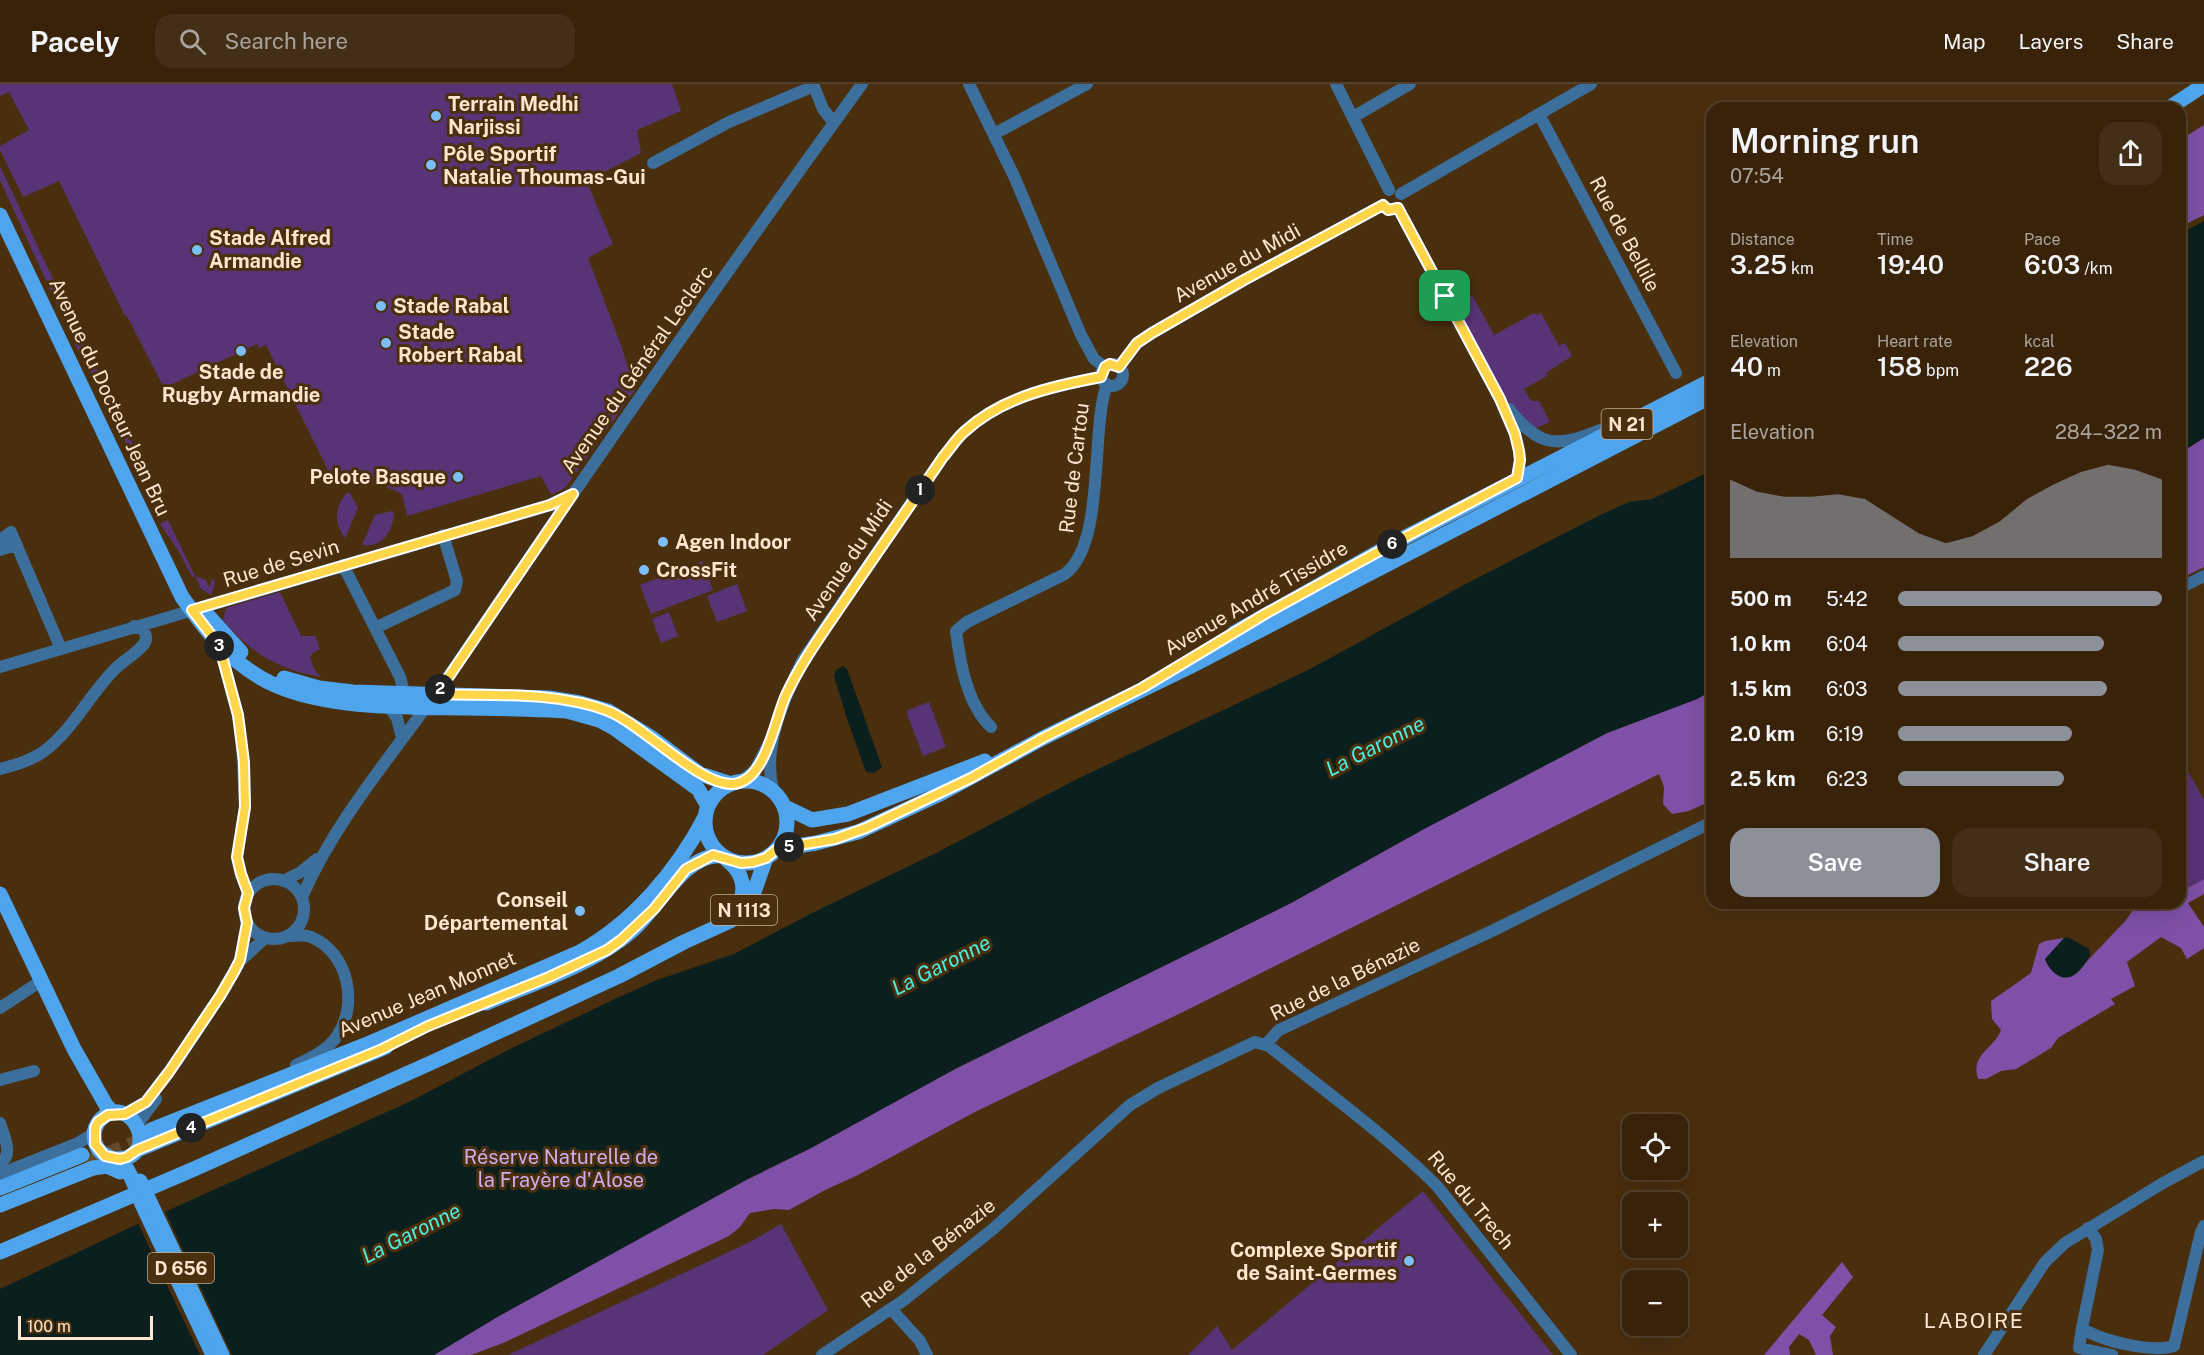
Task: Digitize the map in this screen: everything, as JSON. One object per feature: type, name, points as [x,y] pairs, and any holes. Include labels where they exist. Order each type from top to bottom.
[{"type":"main road","points":[[2179,102],[2204,87]]},
{"type":"main road","points":[[2184,102],[2204,87]]},
{"type":"main road","name":"Avenue du Docteur Jean Bru","points":[[0,214],[182,597],[197,609]]},
{"type":"main road","name":"Avenue André Tissidre","points":[[1142,688],[1265,614],[1396,542],[1706,383]]},
{"type":"main road","name":"Avenue André Tissidre","points":[[771,854],[835,839],[866,828],[971,778],[1043,738],[1191,666],[1706,399]]},
{"type":"main road","points":[[153,536],[173,556],[197,609],[219,645],[243,666],[272,684],[304,695],[370,705],[388,706],[406,701],[437,694],[549,698],[580,703],[619,717],[652,738],[700,774],[735,783],[761,783],[773,790],[785,807],[787,816],[783,839],[771,854],[753,862],[741,863],[725,858],[708,839],[705,828],[706,812],[698,789],[647,750],[599,720],[567,711],[426,707],[406,701],[319,688],[292,681],[267,671],[236,648],[197,609]]},
{"type":"main road","name":"Avenue André Tissidre","points":[[785,807],[812,820],[848,814],[1043,738]]},
{"type":"main road","points":[[706,812],[716,793],[735,783]]},
{"type":"main road","name":"Avenue Jean Monnet","points":[[147,1129],[380,1038],[601,941],[648,899],[698,831],[706,812]]},
{"type":"main road","name":"N 1113","points":[[0,1252],[183,1174],[435,1061],[619,976],[739,915],[751,899],[771,854]]},
{"type":"main road","name":"Avenue Jean Monnet","points":[[147,1129],[428,1026],[549,977],[607,950],[654,909],[686,869],[713,855],[725,858]]},
{"type":"main road","name":"N 1113","points":[[694,937],[728,915],[738,907],[742,899],[741,875],[737,867],[725,858]]},
{"type":"main road","points":[[0,894],[74,1049],[106,1106],[147,1129],[140,1136],[135,1152]]},
{"type":"main road","points":[[74,1049],[94,1102],[97,1125],[95,1144],[105,1156],[120,1159],[369,1054],[428,1026]]},
{"type":"main road","points":[[97,1125],[108,1115],[119,1114]]},
{"type":"main road","name":"D 656","points":[[135,1152],[135,1183],[141,1202],[213,1355]]},
{"type":"main road","points":[[0,1188],[84,1159],[0,1198]]},
{"type":"main road","name":"D 656","points":[[112,1159],[123,1164],[135,1183],[222,1355]]},
{"type":"main road","points":[[0,1205],[100,1166],[116,1169],[135,1183]]},
{"type":"street","name":"Avenue du Général Leclerc","points":[[302,897],[322,854],[402,738],[437,694],[573,494],[862,84]]},
{"type":"street","points":[[969,84],[1014,176],[1081,335],[1104,376],[1116,384],[1121,380],[1122,373],[1119,367],[1110,364],[1104,376]]},
{"type":"street","points":[[994,134],[1087,84]]},
{"type":"street","points":[[1336,84],[1389,190]]},
{"type":"street","points":[[1353,117],[1410,84]]},
{"type":"street","points":[[1401,194],[1591,84]]},
{"type":"street","points":[[653,163],[729,122],[814,85],[823,109],[834,123]]},
{"type":"street","name":"Rue de Bellile","points":[[1539,114],[1676,373]]},
{"type":"street","points":[[1389,190],[1396,190],[1401,194],[1402,203],[1398,208],[1388,210],[1383,205],[1382,196],[1389,190]]},
{"type":"street","name":"Avenue du Midi","points":[[1119,367],[1137,343],[1152,333],[1252,275],[1383,205]]},
{"type":"street","points":[[1398,208],[1500,399],[1515,434],[1519,451],[1517,478]]},
{"type":"street","name":"Avenue du Midi","points":[[773,790],[769,768],[784,698],[805,657],[943,457],[963,432],[989,413],[1010,402],[1043,389],[1104,376]]},
{"type":"street","name":"Rue de Cartou","points":[[991,727],[982,719],[974,705],[964,672],[956,631],[958,627],[967,622],[1065,574],[1077,564],[1086,541],[1097,468],[1104,376]]},
{"type":"street","points":[[1500,399],[1532,435],[1548,441],[1572,440],[1684,394]]},
{"type":"street","name":"Rue de Sevin","points":[[0,667],[343,564],[550,505],[573,494]]},
{"type":"street","points":[[375,628],[455,590],[457,580],[443,535]]},
{"type":"street","points":[[5,536],[16,544],[62,649]]},
{"type":"street","points":[[0,550],[16,544]]},
{"type":"street","points":[[343,564],[400,677],[406,701]]},
{"type":"street","points":[[2186,585],[2204,576]]},
{"type":"street","points":[[0,769],[42,753],[59,737],[114,670],[153,637],[160,619]]},
{"type":"street","points":[[134,626],[145,632],[147,638],[145,644]]},
{"type":"street","points":[[219,645],[238,715],[242,746],[245,807],[237,857],[248,893]]},
{"type":"street","points":[[388,706],[397,718],[402,738]]},
{"type":"street","name":"Avenue du Midi","points":[[735,783],[755,770],[777,724]]},
{"type":"street","name":"Rue de la Bénazie","points":[[822,1355],[891,1309],[993,1229],[1118,1115],[1145,1095],[1250,1043],[1266,1044],[1279,1030],[1494,930],[1706,825]]},
{"type":"street","name":"Avenue du Général Leclerc","points":[[283,880],[301,872],[322,854]]},
{"type":"street","points":[[119,1114],[146,1102],[220,996],[240,960],[247,923],[244,908],[248,893],[262,881],[283,880],[291,884],[302,897],[304,914],[301,923],[288,936]]},
{"type":"street","points":[[147,1129],[311,1059],[336,1038],[344,1023],[348,1010],[349,993],[341,967],[332,953],[320,942],[308,936],[265,938],[247,923]]},
{"type":"street","points":[[240,960],[265,938]]},
{"type":"street","points":[[0,1008],[40,981]]},
{"type":"street","name":"Rue du Trech","points":[[1266,1044],[1381,1132],[1437,1186],[1571,1355]]},
{"type":"street","points":[[0,1080],[33,1071]]},
{"type":"street","points":[[147,1129],[154,1103],[169,1072]]},
{"type":"street","points":[[0,1123],[7,1145],[4,1160]]},
{"type":"street","points":[[0,1174],[78,1143],[90,1136],[97,1125]]},
{"type":"street","points":[[1984,1355],[2045,1262],[2065,1243],[2204,1161]]},
{"type":"street","points":[[2082,1328],[2096,1336],[2173,1350],[2204,1226]]},
{"type":"street","points":[[2088,1228],[2096,1239],[2098,1250],[2079,1348],[2112,1355]]},
{"type":"street","points":[[891,1309],[920,1341],[927,1355]]},
{"type":"shaded area","points":[[0,84],[672,84],[681,111],[637,130],[641,153],[590,179],[589,187],[613,244],[588,258],[622,348],[635,390],[565,488],[551,495],[541,476],[407,516],[402,494],[356,473],[335,484],[266,345],[259,348],[257,344],[164,388],[125,316],[59,181],[23,197],[0,146],[29,130],[9,92],[0,96]]},
{"type":"shaded area","points":[[2204,125],[2204,215],[2186,224],[2186,136]]},
{"type":"shaded area","points":[[0,166],[76,328],[69,331],[0,180]]},
{"type":"shaded area","points":[[1460,291],[1465,299],[1472,295],[1494,335],[1534,313],[1537,315],[1541,313],[1559,346],[1565,343],[1572,356],[1546,373],[1547,376],[1524,389],[1531,401],[1539,401],[1550,422],[1536,428],[1524,422],[1508,401],[1451,299]]},
{"type":"shaded area","points":[[82,338],[139,456],[133,459],[97,381],[85,365],[74,342]]},
{"type":"shaded area","points":[[2204,438],[2204,567],[2186,576],[2186,449]]},
{"type":"shaded area","points":[[347,493],[350,493],[358,508],[345,538],[341,533],[337,515],[340,504]]},
{"type":"shaded area","points":[[392,511],[393,521],[385,537],[375,544],[362,545],[375,515]]},
{"type":"shaded area","points":[[168,520],[195,576],[192,577],[178,550],[160,524]]},
{"type":"shaded area","points":[[702,561],[713,590],[651,614],[640,585]]},
{"type":"shaded area","points":[[195,576],[206,580],[209,587],[213,578],[215,584],[211,595],[201,589]]},
{"type":"shaded area","points":[[737,584],[747,611],[717,622],[707,596]]},
{"type":"shaded area","points":[[280,592],[301,636],[315,636],[320,649],[310,657],[314,669],[321,677],[305,674],[266,658],[244,642],[223,620],[226,608]]},
{"type":"shaded area","points":[[669,612],[678,636],[661,643],[652,619]]},
{"type":"shaded area","points":[[1706,694],[1706,803],[1689,811],[1672,814],[1663,804],[1664,787],[1659,774],[1187,1010],[973,1113],[789,1210],[774,1209],[750,1213],[740,1227],[729,1236],[503,1343],[471,1355],[434,1355],[499,1316],[746,1180],[811,1148],[955,1069],[1291,903],[1424,829],[1607,733]]},
{"type":"shaded area","points":[[929,702],[946,747],[923,756],[906,711]]},
{"type":"shaded area","points":[[2186,768],[2204,800],[2204,879],[2186,889]]},
{"type":"shaded area","points":[[2204,879],[2204,894],[2188,903],[2204,927],[2204,948],[2187,959],[2181,948],[2161,937],[2127,962],[2135,986],[2111,999],[2115,1004],[2058,1038],[2051,1048],[2016,1069],[2001,1071],[1986,1079],[1978,1079],[1977,1063],[2001,1030],[1992,1019],[1991,1001],[2031,973],[2039,944],[2064,938],[2045,960],[2074,975],[2134,909],[2186,909],[2186,889]]},
{"type":"shaded area","name":"Complexe Sportif de Saint-Germes","points":[[1423,1191],[1553,1355],[1188,1355],[1217,1326],[1232,1350]]},
{"type":"shaded area","points":[[781,1224],[828,1310],[763,1355],[508,1355],[748,1243]]},
{"type":"shaded area","points":[[1842,1262],[1853,1277],[1822,1315],[1836,1327],[1830,1336],[1833,1355],[1816,1355],[1809,1340],[1799,1334],[1789,1347],[1790,1355],[1764,1355]]},
{"type":"water","points":[[2204,221],[2204,438],[2186,449],[2186,231]]},
{"type":"water","name":"Réserve Naturelle de la Frayère d'Alose","points":[[1706,473],[1706,694],[1607,733],[1424,829],[1291,903],[955,1069],[811,1148],[746,1180],[499,1316],[434,1355],[0,1355],[0,1289],[129,1228],[411,1101],[510,1049],[615,999],[657,980],[734,954],[938,852],[1077,779],[1310,669],[1460,587],[1600,515],[1629,502],[1652,499]]},
{"type":"water","points":[[843,666],[847,669],[882,767],[874,773],[866,772],[834,676],[836,670]]},
{"type":"water","points":[[2068,937],[2089,949],[2090,956],[2077,973],[2065,978],[2053,971],[2045,959],[2064,938]]},
{"type":"pier","points":[[164,1209],[232,1355],[200,1355],[137,1221]]},
{"type":"tunnel","points":[[86,1163],[150,1137]]},
{"type":"place","name":"Terrain Medhi Narjissi","points":[[436,116]]},
{"type":"place","name":"Pôle Sportif Natalie Thoumas-Gui","points":[[431,165]]},
{"type":"place","name":"Stade Alfred Armandie","points":[[197,250]]},
{"type":"place","name":"Stade Rabal","points":[[381,306]]},
{"type":"place","name":"Stade Robert Rabal","points":[[386,343]]},
{"type":"place","name":"Stade de Rugby Armandie","points":[[241,351]]},
{"type":"place","name":"Pelote Basque","points":[[458,477]]},
{"type":"place","name":"Agen Indoor","points":[[663,542]]},
{"type":"place","name":"CrossFit","points":[[644,570]]},
{"type":"place","name":"Conseil Départemental","points":[[580,911]]},
{"type":"place","name":"Complexe Sportif de Saint-Germes","points":[[1409,1261]]},
{"type":"district","name":"LABOIRE","points":[[1974,1320]]},
{"type":"route","points":[[1383,205],[1388,210],[1398,208],[1445,296],[1500,399],[1515,434],[1520,460],[1517,478],[1265,614],[1142,688],[942,793],[858,832],[816,843],[777,849],[766,858],[753,862],[741,863],[713,855],[686,869],[654,909],[607,950],[549,977],[428,1026],[380,1050],[137,1150],[127,1157],[112,1159],[99,1151],[94,1136],[98,1122],[114,1113],[125,1114],[146,1102],[177,1061],[220,996],[240,960],[247,923],[244,908],[248,893],[237,857],[245,807],[244,762],[238,715],[219,645],[208,634],[192,610],[550,505],[573,494],[437,694],[549,698],[608,711],[652,738],[700,774],[731,784],[740,782],[759,764],[777,724],[784,698],[805,657],[943,457],[963,432],[973,424],[1005,405],[1043,389],[1101,377],[1102,370],[1107,365],[1119,367],[1131,349],[1152,333],[1383,205]]},
{"type":"water label","name":"La Garonne","points":[[1375,746]]},
{"type":"water label","name":"La Garonne","points":[[941,965]]},
{"type":"water label","name":"La Garonne","points":[[411,1233]]}]
